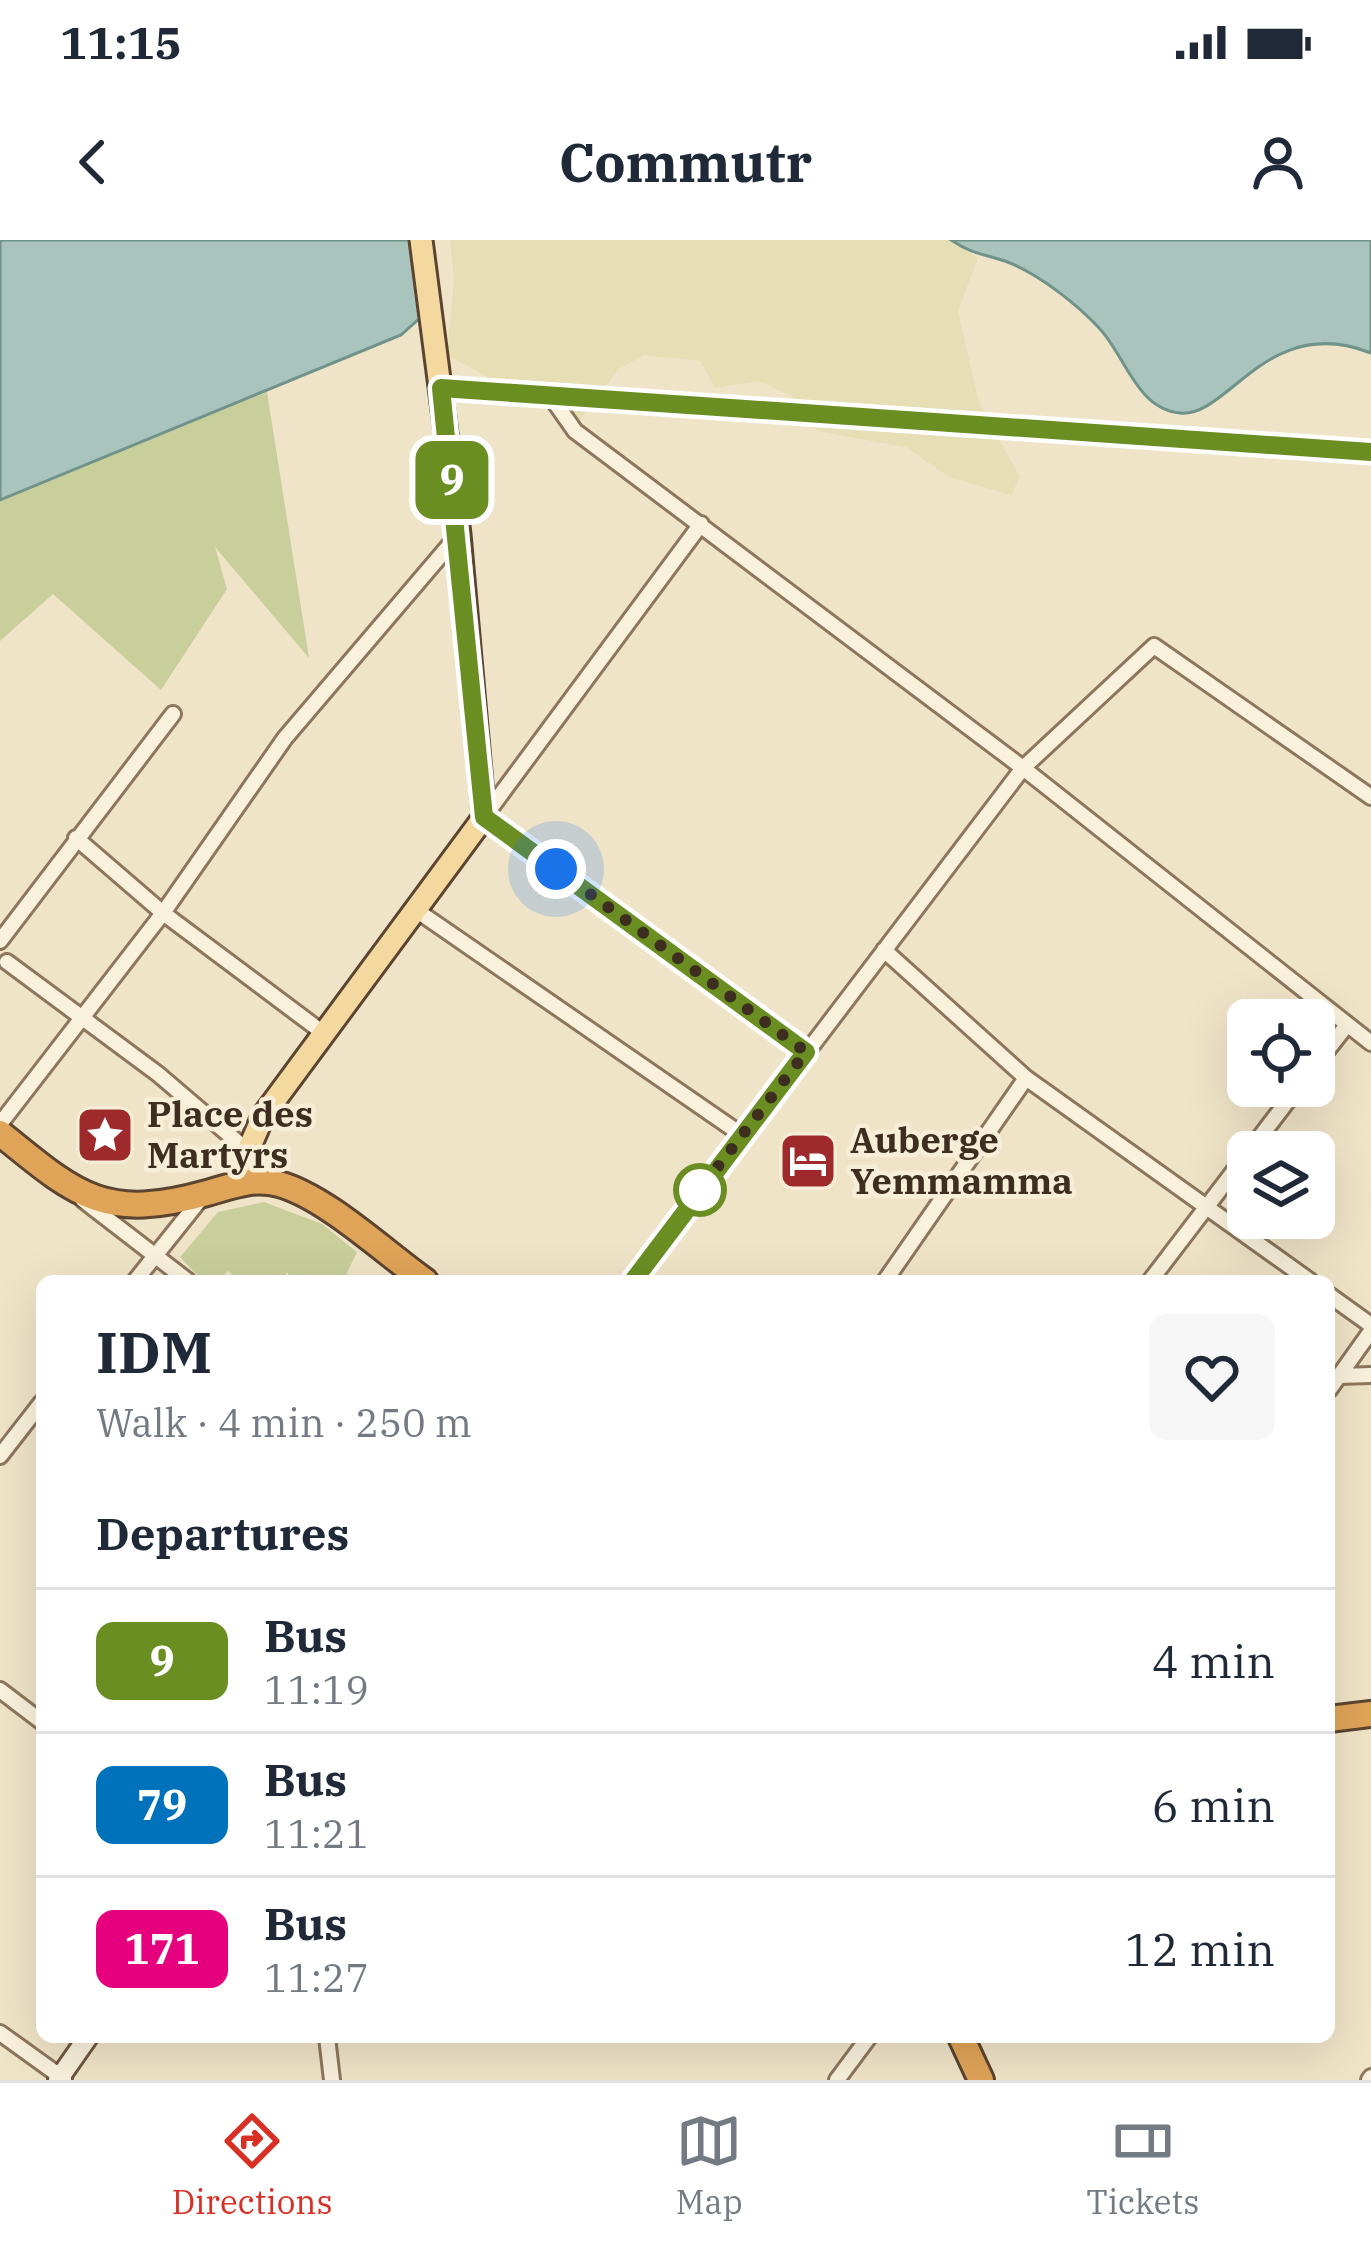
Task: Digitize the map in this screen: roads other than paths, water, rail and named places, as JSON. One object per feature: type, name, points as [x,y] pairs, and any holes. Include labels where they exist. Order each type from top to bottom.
[{"type":"highway","points":[[0,1129],[75,1193],[140,1204],[244,1182],[277,1184],[306,1196],[417,1275]]},
{"type":"highway","points":[[1335,1718],[1371,1714]]},
{"type":"highway","points":[[964,2043],[981,2080]]},
{"type":"main road","points":[[244,1182],[248,1151],[262,1116],[484,817],[459,534],[421,240]]},
{"type":"main road","points":[[61,2079],[84,2043]]},
{"type":"street","points":[[441,388],[1371,452]]},
{"type":"street","points":[[549,394],[575,431],[1023,768],[1371,1043]]},
{"type":"street","points":[[701,524],[484,817],[806,1052]]},
{"type":"street","points":[[0,1129],[164,913],[285,737],[459,534]]},
{"type":"street","points":[[637,1275],[1023,768],[1154,646],[1371,796]]},
{"type":"street","points":[[0,941],[173,714]]},
{"type":"street","points":[[76,838],[164,913],[322,1032]]},
{"type":"street","points":[[416,910],[742,1135]]},
{"type":"street","points":[[884,950],[1026,1078],[1302,1275]]},
{"type":"street","points":[[7,962],[248,1151]]},
{"type":"street","points":[[1335,1040],[1347,1025]]},
{"type":"street","points":[[889,1275],[1026,1078]]},
{"type":"street","points":[[1154,1275],[1282,1107]]},
{"type":"street","points":[[75,1193],[180,1275]]},
{"type":"street","points":[[140,1275],[204,1194]]},
{"type":"street","points":[[1335,1300],[1371,1328],[1335,1382]]},
{"type":"street","points":[[1339,1376],[1371,1375]]},
{"type":"street","points":[[1,1453],[36,1409]]},
{"type":"street","points":[[0,1690],[36,1717]]},
{"type":"street","points":[[0,2032],[61,2079]]},
{"type":"street","points":[[328,2043],[332,2080]]},
{"type":"street","points":[[837,2080],[865,2043]]},
{"type":"water","points":[[0,240],[421,240],[430,309],[401,335],[0,500]]},
{"type":"water","points":[[951,240],[1371,240],[1371,353],[1335,344],[1304,346],[1278,355],[1198,410],[1165,409],[1142,392],[1109,340],[1070,301],[1022,269]]},
{"type":"place","name":"Place des Martyrs","points":[[105,1135]]},
{"type":"place","name":"Auberge Yemmamma","points":[[808,1161]]}]
